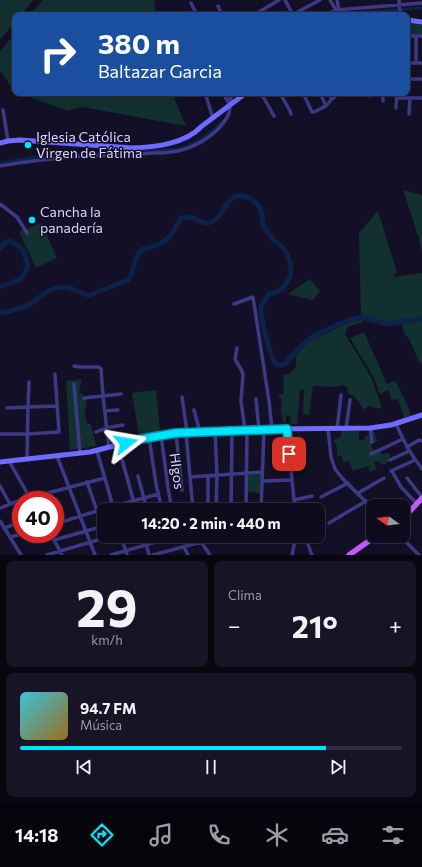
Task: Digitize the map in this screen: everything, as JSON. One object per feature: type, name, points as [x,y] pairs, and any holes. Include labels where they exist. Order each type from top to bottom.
[{"type":"main road","points":[[410,510],[422,497]]},
{"type":"main road","points":[[349,555],[366,543]]},
{"type":"street","points":[[259,12],[279,0]]},
{"type":"street","points":[[285,0],[291,12]]},
{"type":"street","points":[[298,12],[320,0]]},
{"type":"street","points":[[330,0],[337,10]]},
{"type":"street","points":[[337,0],[337,10]]},
{"type":"street","points":[[399,0],[400,12]]},
{"type":"street","points":[[333,12],[337,10],[400,6],[415,2],[422,3]]},
{"type":"street","points":[[191,3],[196,12]]},
{"type":"street","points":[[218,6],[221,12]]},
{"type":"street","points":[[410,20],[422,22]]},
{"type":"street","points":[[410,36],[422,36]]},
{"type":"street","points":[[416,36],[416,63]]},
{"type":"street","points":[[410,63],[422,63]]},
{"type":"street","points":[[410,79],[422,80]]},
{"type":"street","points":[[206,96],[213,118]]},
{"type":"street","points":[[224,96],[230,106]]},
{"type":"street","points":[[0,143],[20,140],[117,152],[173,152],[190,147],[208,137],[222,125],[230,114],[232,96]]},
{"type":"street","points":[[0,166],[117,152],[178,141],[197,132],[202,126],[242,96]]},
{"type":"street","points":[[263,96],[274,116]]},
{"type":"street","points":[[282,96],[291,114]]},
{"type":"street","points":[[304,96],[312,112],[326,106],[336,96]]},
{"type":"street","points":[[321,96],[326,106]]},
{"type":"street","points":[[331,96],[332,100]]},
{"type":"street","points":[[383,96],[383,101]]},
{"type":"street","points":[[396,108],[396,98],[422,98]]},
{"type":"street","points":[[409,114],[410,98]]},
{"type":"street","points":[[3,110],[8,141]]},
{"type":"street","points":[[0,204],[17,217],[27,233]]},
{"type":"street","points":[[234,304],[252,297],[269,401],[272,429]]},
{"type":"street","points":[[237,348],[235,358],[242,370],[243,375],[241,400],[246,430],[246,503]]},
{"type":"street","points":[[74,366],[99,367],[101,369],[104,411],[109,448]]},
{"type":"street","points":[[55,374],[59,432]]},
{"type":"street","points":[[27,459],[29,382]]},
{"type":"street","points":[[74,384],[80,453]]},
{"type":"street","points":[[84,398],[121,394]]},
{"type":"street","points":[[337,429],[341,395]]},
{"type":"street","points":[[182,397],[192,503]]},
{"type":"street","points":[[256,399],[262,430],[261,503]]},
{"type":"street","points":[[346,429],[350,400]]},
{"type":"street","points":[[8,408],[57,406]]},
{"type":"street","points":[[104,411],[118,410]]},
{"type":"street","points":[[194,410],[200,432]]},
{"type":"street","points":[[0,462],[97,451],[149,437],[176,433],[272,429],[370,428],[396,424],[422,415]]},
{"type":"street","points":[[396,424],[408,449],[422,469]]},
{"type":"street","points":[[96,432],[106,428],[123,425]]},
{"type":"street","points":[[370,428],[372,442]]},
{"type":"street","points":[[287,429],[294,503]]},
{"type":"street","points":[[328,429],[333,465],[337,472],[366,501],[329,523]]},
{"type":"street","points":[[231,503],[232,431]]},
{"type":"street","points":[[0,434],[64,432]]},
{"type":"street","points":[[215,432],[218,475],[216,503]]},
{"type":"street","points":[[176,433],[182,490]]},
{"type":"street","name":"HIgos","points":[[161,435],[171,503]]},
{"type":"street","points":[[149,437],[160,503]]},
{"type":"street","points":[[371,454],[403,439]]},
{"type":"street","points":[[390,460],[419,440],[422,441]]},
{"type":"street","points":[[118,445],[133,501]]},
{"type":"street","points":[[97,451],[112,503]]},
{"type":"street","points":[[57,456],[95,555]]},
{"type":"street","points":[[415,460],[392,472],[401,487],[417,504]]},
{"type":"street","points":[[9,461],[26,491]]},
{"type":"street","points":[[190,477],[262,472]]},
{"type":"street","points":[[138,476],[145,503]]},
{"type":"street","points":[[208,476],[208,503]]},
{"type":"street","points":[[56,491],[105,478]]},
{"type":"street","points":[[358,493],[384,478]]},
{"type":"street","points":[[407,478],[422,497]]},
{"type":"street","points":[[262,481],[292,480]]},
{"type":"street","points":[[64,521],[97,511],[87,482]]},
{"type":"street","points":[[321,497],[348,483]]},
{"type":"street","points":[[0,486],[10,504],[0,508]]},
{"type":"street","points":[[127,503],[158,494]]},
{"type":"street","points":[[294,500],[312,496]]},
{"type":"street","points":[[0,521],[21,555]]},
{"type":"street","points":[[4,528],[12,525]]},
{"type":"street","points":[[64,537],[97,528]]},
{"type":"street","points":[[47,555],[61,553],[97,540]]},
{"type":"street","points":[[56,543],[61,553]]},
{"type":"street","points":[[124,543],[127,555]]},
{"type":"street","points":[[110,555],[153,543]]},
{"type":"street","points":[[154,555],[170,553],[198,543]]},
{"type":"street","points":[[202,543],[210,555]]},
{"type":"street","points":[[292,555],[295,543]]},
{"type":"street","points":[[308,543],[312,555]]},
{"type":"street","points":[[407,543],[419,555]]},
{"type":"street","points":[[146,545],[149,555]]},
{"type":"street","points":[[184,547],[188,555]]},
{"type":"green space","points":[[0,0],[33,0],[23,12],[12,12],[12,26],[0,40]]},
{"type":"green space","points":[[43,0],[154,0],[156,12],[33,12]]},
{"type":"green space","points":[[410,23],[422,25],[422,35],[410,36]]},
{"type":"green space","points":[[12,37],[12,88],[0,71],[0,51]]},
{"type":"green space","points":[[26,96],[173,96],[186,126],[82,107],[68,111]]},
{"type":"green space","points":[[403,190],[422,195],[422,252],[419,239]]},
{"type":"green space","points":[[378,211],[397,272],[393,277],[422,273],[422,319],[393,323],[381,322],[361,317],[359,233]]},
{"type":"green space","points":[[41,223],[57,258],[36,268],[19,232]]},
{"type":"green space","points":[[310,279],[320,291],[313,300],[290,295],[289,293]]},
{"type":"green space","points":[[363,320],[363,322],[348,327],[345,334],[372,379],[382,408],[368,406],[364,410],[355,397],[348,393],[347,387],[342,385],[335,387],[313,386],[309,415],[303,414],[304,390],[300,389],[297,424],[290,424],[291,416],[286,415],[286,423],[283,422],[281,412],[282,399],[279,398],[279,395],[284,394],[283,375],[290,373],[296,367],[296,356],[301,349],[310,341],[352,321]]},
{"type":"green space","points":[[422,321],[422,365],[408,337],[404,333],[402,325],[405,323]]},
{"type":"green space","points":[[364,332],[387,384],[395,381],[411,415],[404,418],[398,399],[392,400],[388,390],[380,394],[378,390],[384,386],[378,389],[374,378],[350,338]]},
{"type":"green space","points":[[82,379],[79,392],[87,398],[85,412],[87,424],[91,424],[96,446],[70,450],[66,381]]},
{"type":"green space","points":[[156,390],[160,431],[139,435],[132,393]]},
{"type":"green space","points":[[359,430],[359,440],[364,440],[365,436],[370,436],[372,430],[374,430],[377,442],[371,444],[373,450],[379,449],[382,454],[387,453],[390,455],[390,459],[386,464],[382,464],[378,461],[374,463],[377,469],[370,472],[368,466],[353,471],[349,461],[343,462],[342,457],[337,455],[337,447],[333,440],[341,437],[341,431]]},
{"type":"green space","points":[[261,474],[261,493],[248,492],[248,475]]},
{"type":"waterway","points":[[364,12],[422,8]]},
{"type":"waterway","points":[[228,101],[229,96]]},
{"type":"waterway","points":[[0,163],[35,157],[178,149],[202,138],[213,131],[223,121]]},
{"type":"waterway","points":[[0,313],[24,307],[52,289],[67,287],[83,294],[90,295],[128,280],[140,252],[143,249],[156,246],[164,242],[170,236],[181,218],[190,217],[204,223],[211,222],[218,217],[234,197],[244,196],[256,203],[258,206],[261,212],[264,227],[274,240],[284,249],[289,258],[291,267],[288,281],[278,292],[269,294],[261,307],[266,336],[275,363],[280,365],[285,364],[301,346],[311,338],[352,319],[361,317],[387,324],[422,319]]},
{"type":"waterway","points":[[0,248],[4,243],[10,241],[21,248],[25,254],[28,267],[21,279],[0,287]]},
{"type":"place","name":"Iglesia Católica Virgen de Fátima","points":[[28,145]]},
{"type":"place","name":"Cancha la panadería","points":[[32,220]]},
{"type":"route","points":[[126,443],[176,433],[287,429],[289,454]]}]
